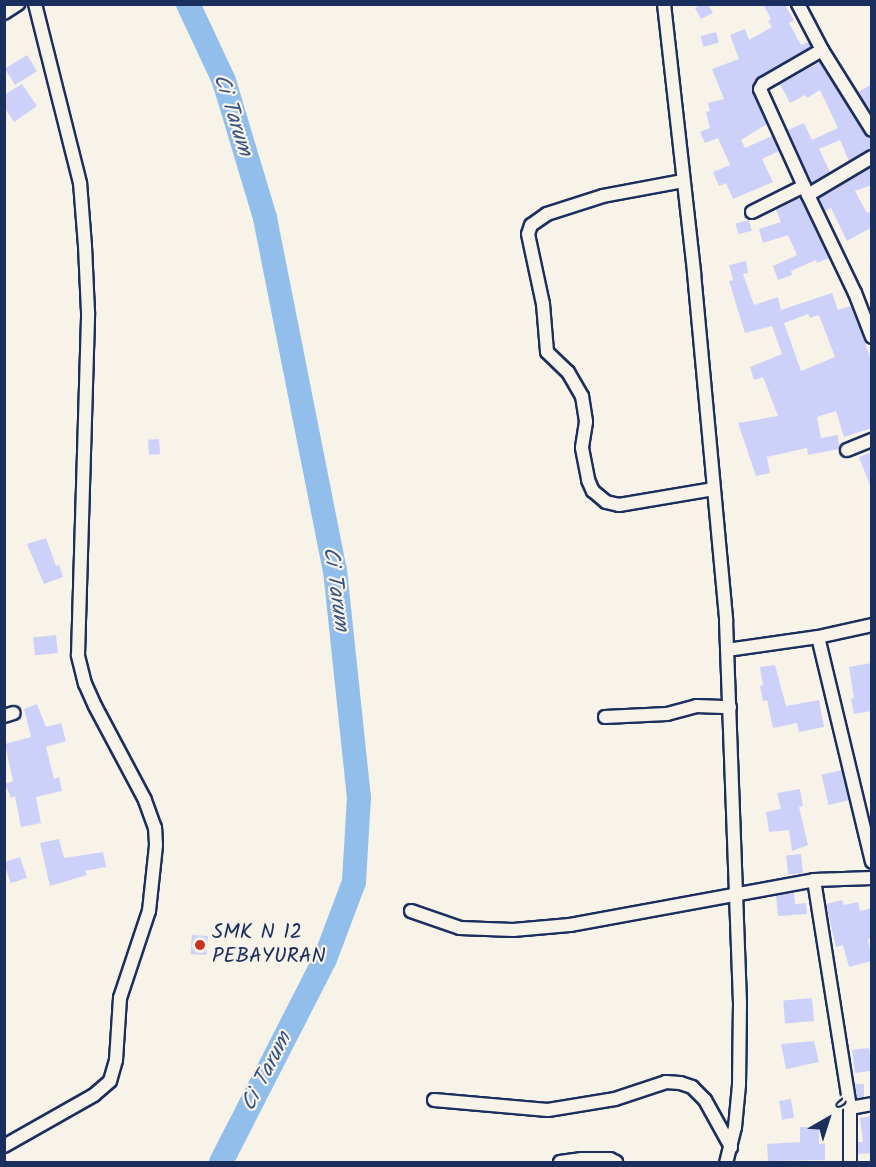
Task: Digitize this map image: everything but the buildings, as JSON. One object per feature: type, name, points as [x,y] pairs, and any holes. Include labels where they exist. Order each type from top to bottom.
[{"type":"street","points":[[4,13],[18,4]]},
{"type":"street","points":[[4,1146],[94,1095],[110,1082],[116,1060],[120,998],[149,911],[156,845],[155,828],[145,800],[95,706],[85,684],[78,655],[88,312],[85,246],[80,183],[35,4]]},
{"type":"street","points":[[664,4],[714,489],[727,650],[738,892],[739,1085],[731,1147],[726,1162]]},
{"type":"street","points":[[798,4],[822,50],[872,130]]},
{"type":"street","points":[[822,50],[763,84],[760,89],[855,293],[872,337]]},
{"type":"street","points":[[753,212],[806,190],[872,157]]},
{"type":"street","points":[[683,181],[603,196],[547,214],[531,225],[528,234],[543,304],[547,352],[568,372],[582,396],[586,422],[582,448],[588,480],[593,491],[606,502],[620,505],[714,489]]},
{"type":"street","points":[[847,450],[872,440]]},
{"type":"street","points":[[727,650],[818,637],[872,626]]},
{"type":"street","points":[[818,637],[872,861]]},
{"type":"street","points":[[604,717],[667,714],[696,706],[730,707]]},
{"type":"street","points":[[411,911],[460,928],[513,930],[570,925],[738,892],[814,880],[872,878]]},
{"type":"street","points":[[814,880],[850,1108],[850,1162]]},
{"type":"street","points":[[434,1101],[548,1110],[615,1099],[666,1082],[680,1083],[692,1087],[705,1100],[731,1147]]},
{"type":"street","points":[[850,1108],[872,1104]]},
{"type":"street","points":[[560,1162],[582,1159],[610,1159],[616,1162]]},
{"type":"waterway","name":"Ci Tarum","points":[[188,4],[224,81],[265,218],[335,570],[359,797],[354,882],[325,959],[221,1162]]},
{"type":"place","name":"SMK N 12 PEBAYURAN","points":[[200,945]]}]
